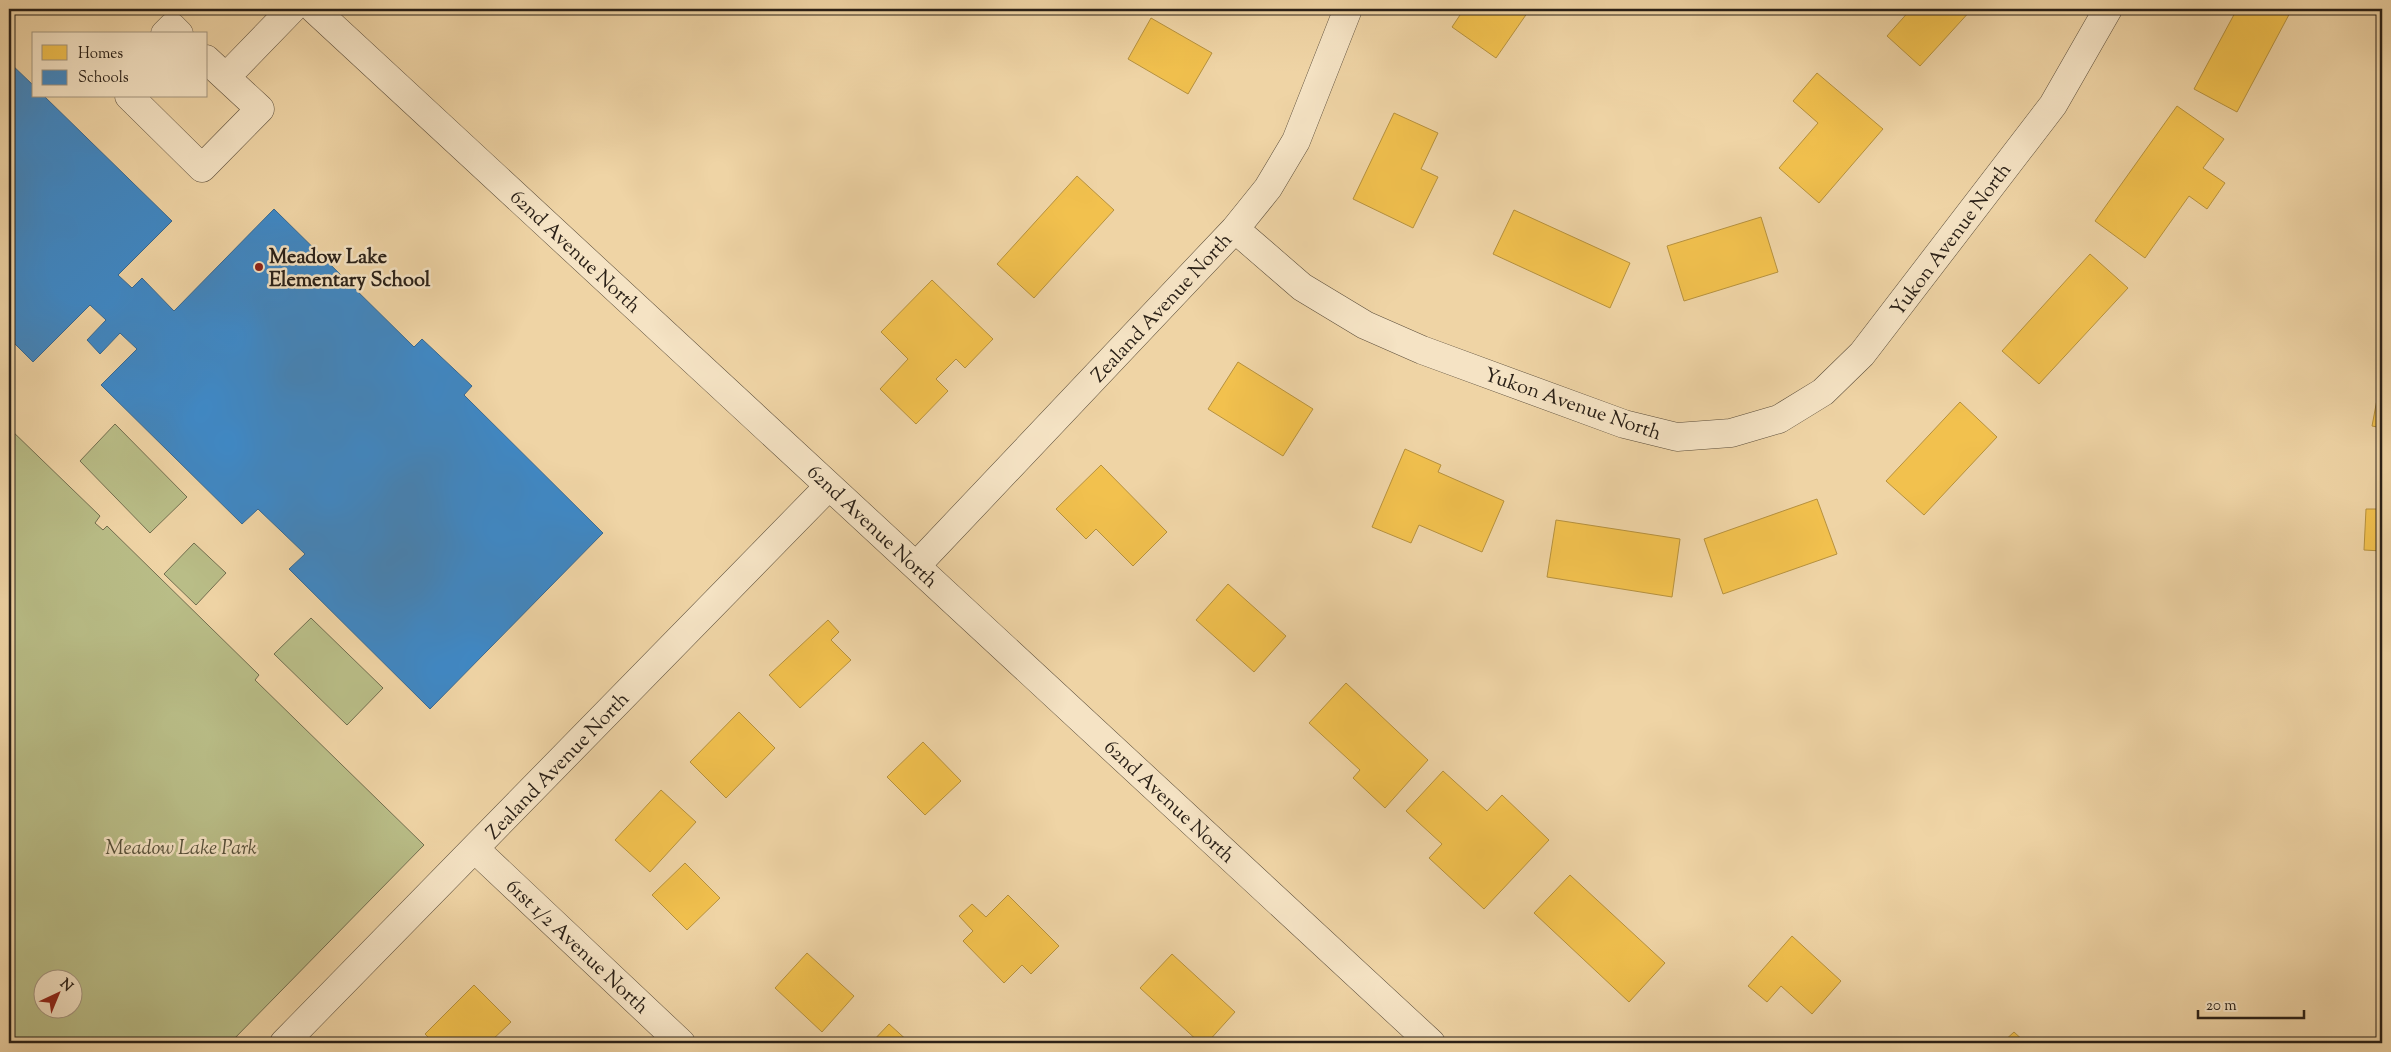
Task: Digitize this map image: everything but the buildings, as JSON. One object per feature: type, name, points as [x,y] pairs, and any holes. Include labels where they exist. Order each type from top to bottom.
[{"type":"street","points":[[226,77],[292,9]]},
{"type":"street","name":"62nd Avenue North","points":[[314,9],[1431,1043]]},
{"type":"street","name":"Zealand Avenue North","points":[[916,566],[1235,228],[1268,188],[1296,141],[1348,9]]},
{"type":"street","name":"Yukon Avenue North","points":[[1235,228],[1302,286],[1365,325],[1422,350],[1624,424],[1677,437],[1731,433],[1779,419],[1823,392],[1862,354],[2053,105],[2108,9]]},
{"type":"street","points":[[168,32],[172,27],[177,32]]},
{"type":"street","points":[[132,98],[202,168],[260,109],[208,61]]},
{"type":"street","name":"Zealand Avenue North","points":[[284,1043],[829,486]]},
{"type":"street","name":"61st 1/2 Avenue North","points":[[475,849],[681,1043]]},
{"type":"green space","points":[[115,424],[187,497],[150,533],[80,461]]},
{"type":"green space","name":"Meadow Lake Park","points":[[9,428],[100,516],[95,523],[103,530],[107,526],[259,675],[255,680],[424,845],[230,1043],[9,1043]]},
{"type":"green space","points":[[194,543],[226,573],[196,605],[164,574]]},
{"type":"green space","points":[[311,618],[383,688],[347,725],[274,654]]},
{"type":"place","name":"Meadow Lake Elementary School","points":[[259,267]]}]
